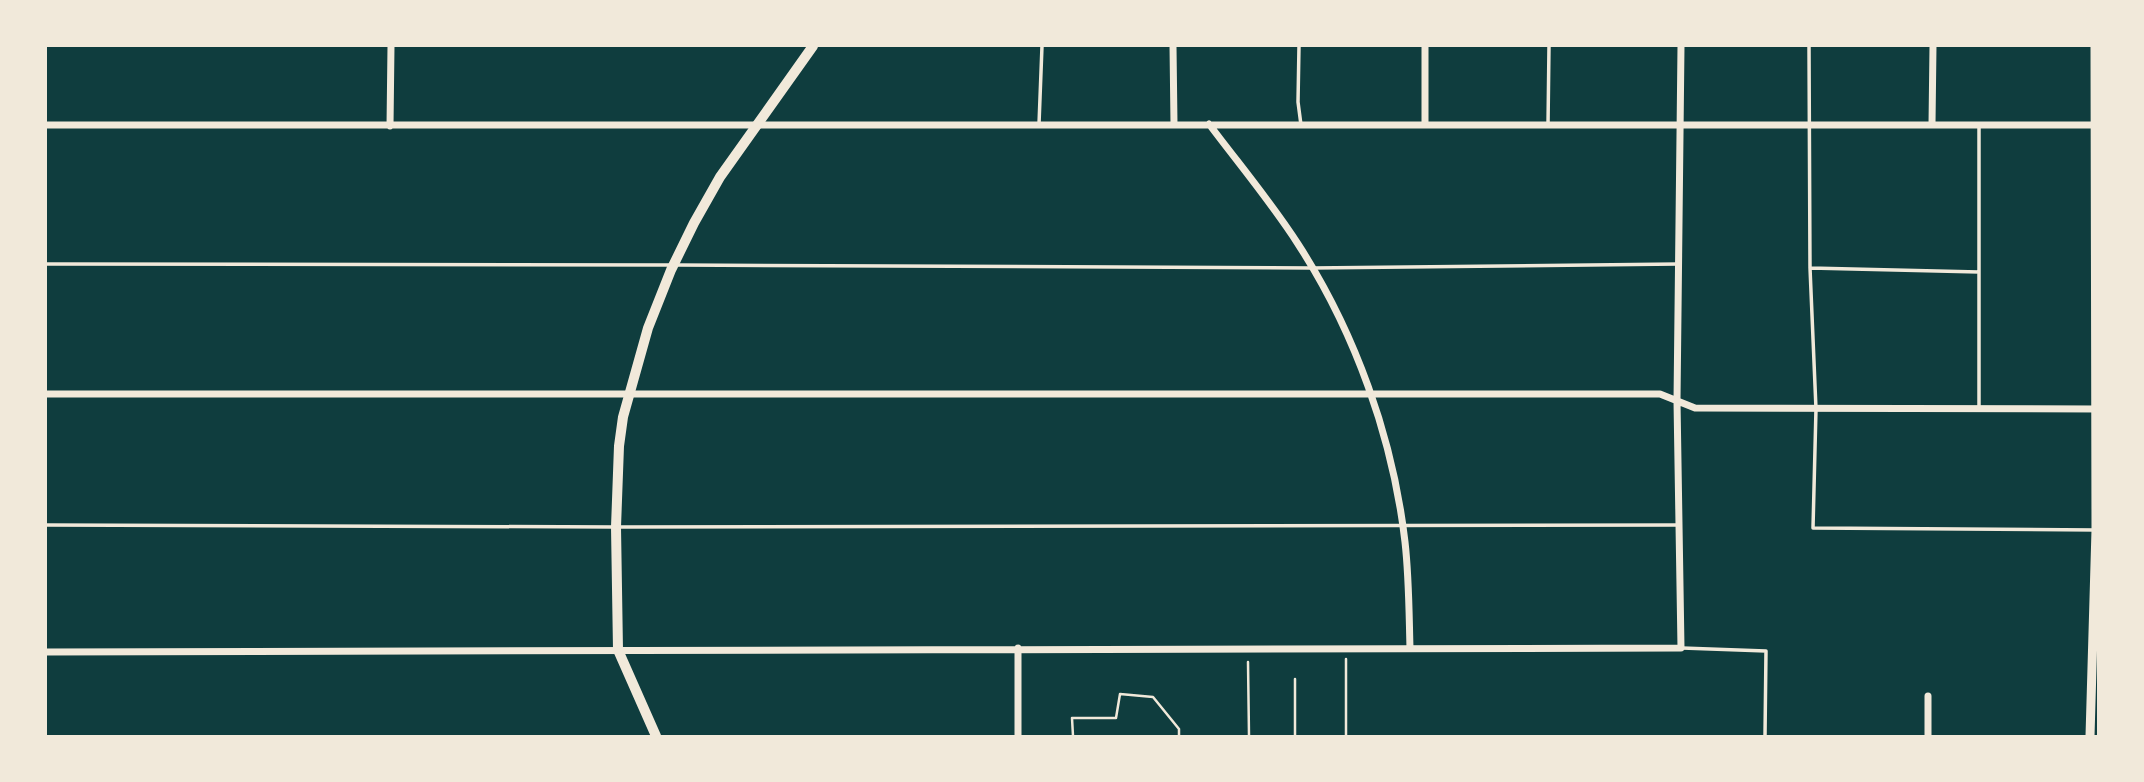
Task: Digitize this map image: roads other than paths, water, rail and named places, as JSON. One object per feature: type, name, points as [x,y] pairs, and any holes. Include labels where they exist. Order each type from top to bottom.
[{"type":"main road","points":[[656,737],[618,650],[616,527],[619,446],[623,417],[648,328],[673,265],[720,177],[813,46]]},
{"type":"street","points":[[390,126],[391,46]]},
{"type":"street","points":[[1173,46],[1174,124]]},
{"type":"street","points":[[1425,46],[1425,124]]},
{"type":"street","points":[[46,652],[1681,648],[1677,401],[1681,46]]},
{"type":"street","points":[[1933,46],[1933,124]]},
{"type":"street","points":[[2090,737],[2098,410],[2095,46]]},
{"type":"street","points":[[1209,124],[1298,244],[1345,331],[1370,394],[1394,474],[1403,526],[1408,574],[1410,648]]},
{"type":"street","points":[[46,125],[2096,125]]},
{"type":"street","points":[[46,394],[1660,394],[1695,408],[2098,410]]},
{"type":"street","points":[[1018,648],[1018,737]]},
{"type":"street","points":[[1928,696],[1928,737]]},
{"type":"lane","points":[[1039,124],[1041,46]]},
{"type":"lane","points":[[1299,46],[1298,102],[1301,125]]},
{"type":"lane","points":[[1548,125],[1549,46]]},
{"type":"lane","points":[[1809,46],[1810,268],[1816,409],[1813,528],[2097,530]]},
{"type":"lane","points":[[1979,124],[1979,409]]},
{"type":"lane","points":[[46,264],[1312,268],[1679,264]]},
{"type":"lane","points":[[1810,268],[1979,272]]},
{"type":"lane","points":[[46,525],[616,527],[1679,524]]},
{"type":"lane","points":[[1681,648],[1766,651],[1765,737]]}]
